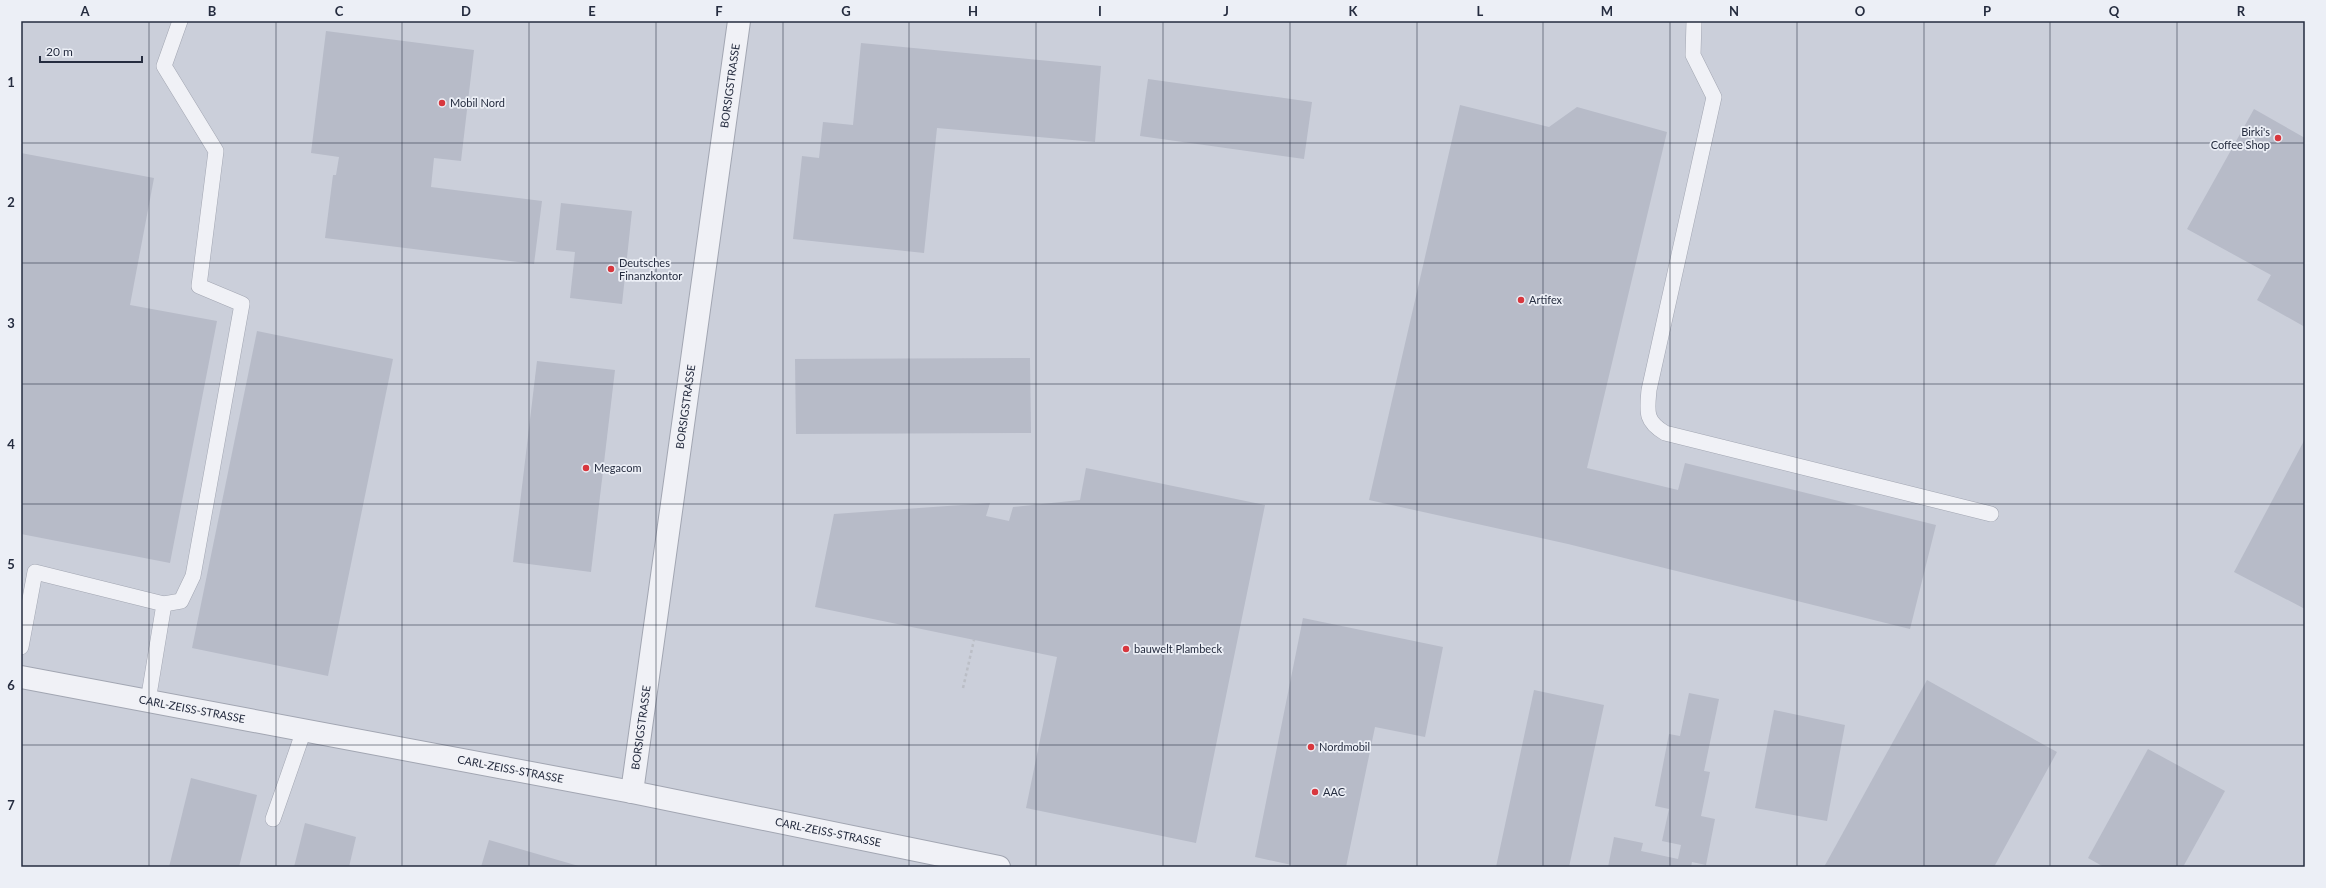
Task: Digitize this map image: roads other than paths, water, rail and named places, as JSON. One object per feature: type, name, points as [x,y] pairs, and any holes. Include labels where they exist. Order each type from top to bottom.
[{"type":"street","name":"BORSIGSTRASSE","points":[[632,792],[739,21]]},
{"type":"street","name":"CARL-ZEISS-STRASSE","points":[[21,678],[632,792],[999,867]]},
{"type":"lane","points":[[21,647],[35,572],[164,604],[181,602],[193,576],[242,304],[199,286],[216,151],[164,66],[180,21]]},
{"type":"lane","points":[[1694,21],[1693,54],[1714,97],[1648,390],[1647,414],[1654,427],[1665,433],[1991,514]]},
{"type":"lane","points":[[148,701],[164,604]]},
{"type":"lane","points":[[273,819],[304,730]]},
{"type":"place","name":"Mobil Nord","points":[[442,103]]},
{"type":"place","name":"Birki's Coffee Shop","points":[[2278,138]]},
{"type":"place","name":"Deutsches Finanzkontor","points":[[611,269]]},
{"type":"place","name":"Artifex","points":[[1521,300]]},
{"type":"place","name":"Megacom","points":[[586,468]]},
{"type":"place","name":"bauwelt Plambeck","points":[[1126,649]]},
{"type":"place","name":"Nordmobil","points":[[1311,747]]},
{"type":"place","name":"AAC","points":[[1315,792]]}]
